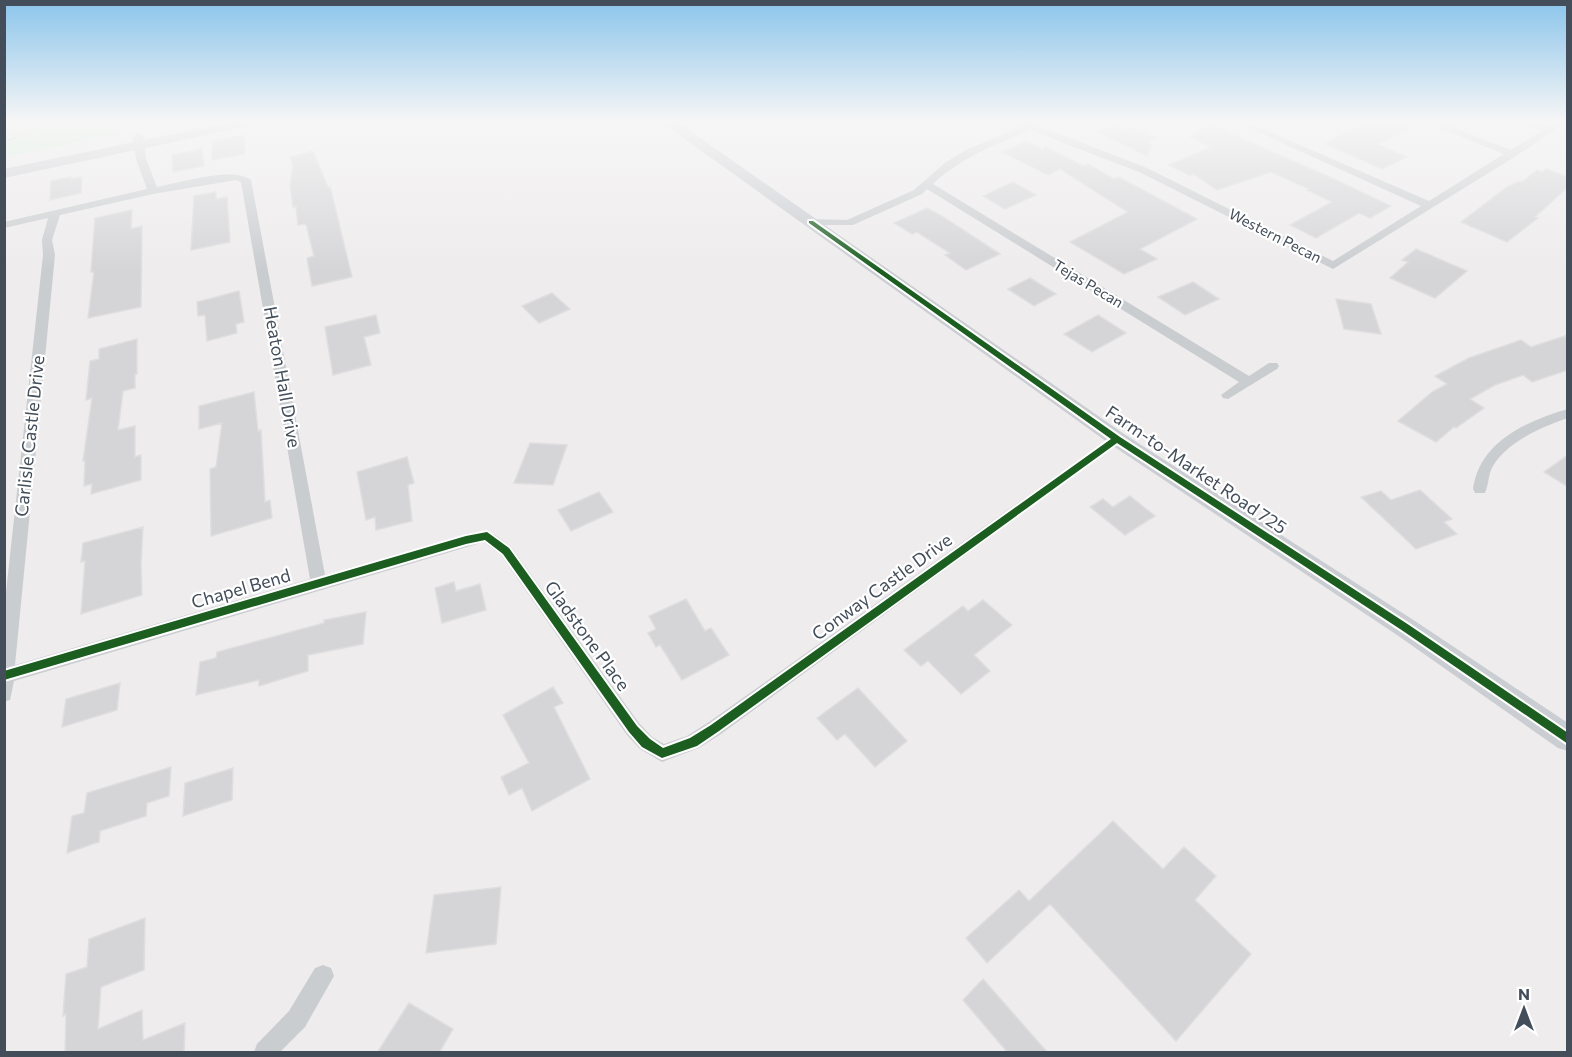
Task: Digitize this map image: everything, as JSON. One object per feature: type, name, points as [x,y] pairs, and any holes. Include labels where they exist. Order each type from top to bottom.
[{"type":"main road","name":"Farm-to-Market Road 725","points":[[739,171],[811,222],[846,233],[1117,439],[1396,622],[1568,739]]},
{"type":"street","points":[[4,225],[153,191],[146,171]]},
{"type":"street","points":[[846,233],[918,192],[942,171]]},
{"type":"street","name":"Western Pecan","points":[[1146,171],[1333,266],[1428,205]]},
{"type":"street","points":[[1352,171],[1428,205],[1483,171]]},
{"type":"street","name":"Heaton Hall Drive","points":[[153,191],[237,177],[246,180],[319,583]]},
{"type":"street","name":"Tejas Pecan","points":[[928,185],[1248,381]]},
{"type":"street","name":"Carlisle Castle Drive","points":[[4,694],[48,267],[47,240],[55,214]]},
{"type":"street","points":[[1228,395],[1273,366]]},
{"type":"street","points":[[1480,489],[1485,466],[1494,455],[1524,432],[1568,413]]},
{"type":"street","name":"Conway Castle Drive","points":[[662,753],[693,742],[715,728],[1117,439]]},
{"type":"street","name":"Chapel Bend","points":[[5,676],[466,540],[487,536]]},
{"type":"street","name":"Gladstone Place","points":[[487,536],[506,551],[633,729],[646,743],[662,753]]},
{"type":"street","points":[[265,1053],[297,1019],[323,976]]},
{"type":"building","points":[[292,171],[321,171],[328,187],[330,186],[352,277],[312,286],[307,258],[314,256],[306,224],[298,225],[290,185]]},
{"type":"building","points":[[1041,171],[1055,171],[1048,175]]},
{"type":"building","points":[[1064,171],[1101,171],[1114,179],[1119,177],[1197,219],[1140,249],[1157,259],[1124,274],[1070,242],[1128,212]]},
{"type":"building","points":[[1181,171],[1317,171],[1391,206],[1370,218],[1359,213],[1316,238],[1290,225],[1332,202],[1307,190],[1309,189],[1271,172],[1217,190],[1193,174],[1190,176]]},
{"type":"building","points":[[1535,171],[1552,171],[1568,177],[1568,187],[1535,217],[1538,218],[1507,242],[1461,222],[1507,187],[1522,182]]},
{"type":"building","points":[[71,177],[71,179],[82,177],[81,193],[50,200],[51,181]]},
{"type":"building","points":[[1013,182],[1036,195],[1005,209],[983,196]]},
{"type":"building","points":[[216,192],[216,199],[227,197],[230,242],[191,250],[194,196]]},
{"type":"building","points":[[927,208],[1000,254],[966,270],[945,255],[950,253],[917,232],[912,234],[894,223]]},
{"type":"building","points":[[132,210],[131,229],[142,226],[141,307],[88,318],[94,272],[91,272],[95,218]]},
{"type":"building","points":[[1416,249],[1467,271],[1435,298],[1390,278],[1408,262],[1402,260]]},
{"type":"building","points":[[1030,278],[1056,294],[1034,306],[1008,289]]},
{"type":"building","points":[[1193,282],[1219,299],[1185,315],[1158,297]]},
{"type":"building","points":[[239,291],[244,322],[236,324],[237,333],[207,341],[205,315],[198,316],[197,302]]},
{"type":"building","points":[[552,293],[570,309],[539,323],[522,306]]},
{"type":"building","points":[[1336,299],[1371,304],[1381,334],[1344,329]]},
{"type":"building","points":[[376,315],[380,333],[364,337],[371,365],[333,375],[325,327]]},
{"type":"building","points":[[1098,315],[1126,333],[1092,352],[1064,334]]},
{"type":"building","points":[[1568,335],[1568,370],[1532,382],[1523,375],[1495,385],[1470,399],[1484,408],[1456,428],[1454,427],[1436,442],[1398,421],[1432,392],[1447,384],[1435,376],[1469,358],[1521,340],[1531,347]]},
{"type":"building","points":[[137,339],[135,388],[123,391],[118,430],[135,426],[135,457],[141,455],[141,480],[91,494],[92,484],[84,486],[85,461],[83,461],[92,398],[86,400],[90,361],[99,359],[99,349]]},
{"type":"building","points":[[254,392],[258,431],[261,430],[265,502],[270,500],[272,518],[211,536],[210,469],[216,467],[222,423],[199,429],[199,406]]},
{"type":"building","points":[[530,443],[567,445],[553,485],[514,483]]},
{"type":"building","points":[[1568,455],[1568,487],[1544,472]]},
{"type":"building","points":[[407,457],[414,483],[408,485],[412,521],[376,530],[375,517],[366,520],[357,472]]},
{"type":"building","points":[[1420,490],[1452,519],[1444,522],[1457,534],[1416,549],[1361,497],[1381,491],[1391,500]]},
{"type":"building","points":[[599,492],[613,512],[571,531],[558,510]]},
{"type":"building","points":[[1130,496],[1155,516],[1125,535],[1090,507],[1103,499],[1113,507]]},
{"type":"building","points":[[143,527],[142,595],[81,614],[85,561],[81,562],[83,543]]},
{"type":"building","points":[[454,582],[456,591],[480,584],[486,610],[442,623],[435,588]]},
{"type":"building","points":[[686,599],[705,631],[711,628],[729,655],[682,680],[660,645],[656,647],[648,633],[656,629],[649,616]]},
{"type":"building","points":[[983,600],[1012,625],[974,655],[990,671],[961,694],[928,661],[921,666],[904,650],[963,606],[968,611]]},
{"type":"building","points":[[366,612],[363,644],[308,655],[308,671],[259,686],[259,680],[196,695],[200,662],[216,658],[217,652],[324,623],[324,620]]},
{"type":"building","points":[[120,683],[117,710],[62,727],[66,699]]},
{"type":"building","points":[[553,687],[563,703],[554,707],[590,779],[532,811],[522,788],[509,795],[501,777],[529,763],[503,715]]},
{"type":"building","points":[[858,688],[907,741],[875,767],[845,734],[837,740],[817,718]]},
{"type":"building","points":[[171,767],[169,796],[147,803],[146,816],[100,831],[99,842],[67,853],[72,816],[84,813],[87,793]]},
{"type":"building","points":[[233,768],[232,800],[183,816],[185,783]]},
{"type":"building","points":[[1113,821],[1163,869],[1184,847],[1216,876],[1195,900],[1251,954],[1176,1041],[1050,904],[987,963],[966,938],[1019,890],[1029,901]]},
{"type":"building","points":[[501,887],[496,944],[426,953],[434,895]]},
{"type":"building","points":[[145,918],[144,970],[101,987],[98,1029],[142,1010],[143,1040],[185,1023],[184,1053],[65,1053],[66,1014],[63,1016],[66,974],[87,967],[89,939]]},
{"type":"building","points":[[983,979],[1048,1053],[1008,1053],[963,1000]]},
{"type":"building","points":[[409,1003],[453,1029],[439,1053],[377,1053]]},
{"type":"cycle path","points":[[811,222],[1117,439],[1406,628],[1568,739]]},
{"type":"cycle path","points":[[4,676],[466,540],[487,536],[506,551],[633,729],[646,743],[662,753],[693,742],[715,728],[1117,439]]}]
